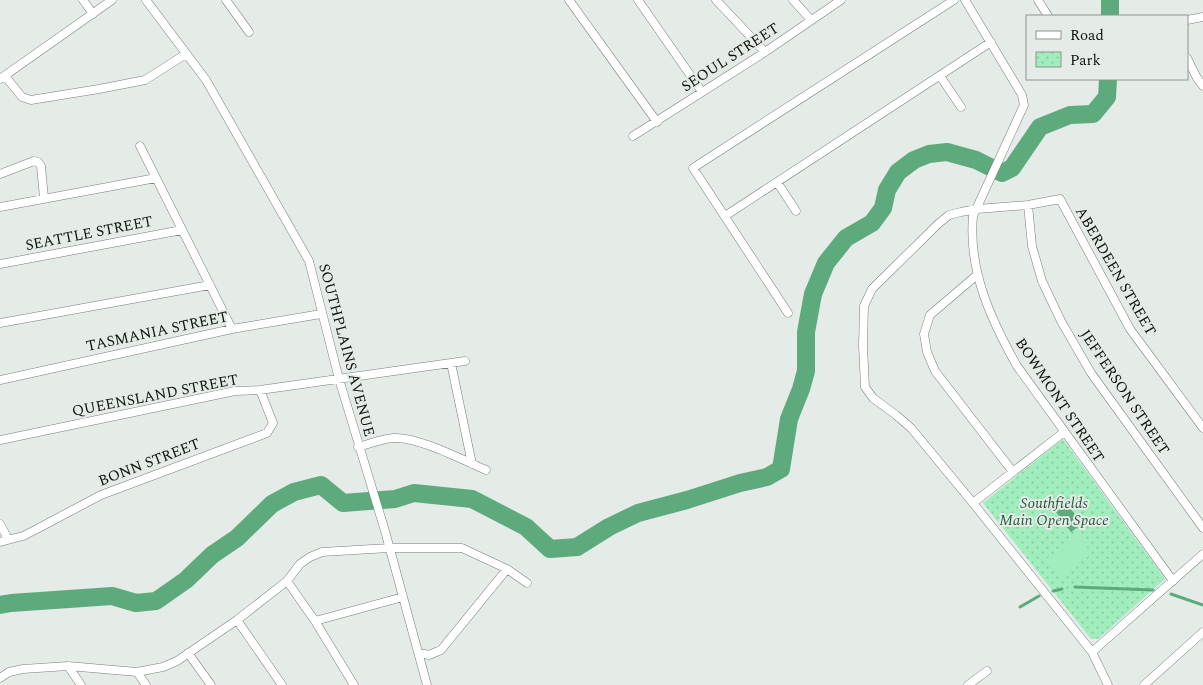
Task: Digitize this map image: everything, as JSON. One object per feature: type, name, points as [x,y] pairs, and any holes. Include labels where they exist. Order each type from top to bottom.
[{"type":"street","points":[[83,0],[93,14]]},
{"type":"street","points":[[112,0],[3,77],[22,97],[30,100],[145,80],[186,54]]},
{"type":"street","name":"SOUTHPLAINS AVENUE","points":[[146,0],[206,80],[309,261],[358,448],[390,548],[427,685]]},
{"type":"street","points":[[226,0],[249,32]]},
{"type":"street","points":[[569,0],[657,122]]},
{"type":"street","points":[[638,0],[702,92]]},
{"type":"street","points":[[716,0],[765,52]]},
{"type":"street","points":[[793,0],[811,20]]},
{"type":"street","name":"SEOUL STREET","points":[[633,136],[765,52],[841,0]]},
{"type":"street","points":[[788,313],[694,168],[954,0]]},
{"type":"street","name":"BOWMONT STREET","points":[[966,0],[1022,95],[1024,105],[973,216],[972,234],[977,275],[986,302],[1004,343],[1017,366],[1173,582]]},
{"type":"street","points":[[1038,0],[1047,15]]},
{"type":"street","points":[[1188,20],[1203,17]]},
{"type":"street","points":[[725,216],[991,42]]},
{"type":"street","points":[[1188,60],[1203,86]]},
{"type":"street","points":[[940,76],[961,107]]},
{"type":"street","points":[[140,146],[232,329]]},
{"type":"street","points":[[0,174],[34,161],[38,162],[41,166],[44,198]]},
{"type":"street","points":[[0,207],[156,178]]},
{"type":"street","points":[[777,182],[796,211]]},
{"type":"street","name":"ABERDEEN STREET","points":[[1028,205],[1060,198],[1130,329],[1203,428]]},
{"type":"street","points":[[1028,205],[977,209],[949,215],[872,289],[864,306],[865,387],[873,398],[910,428],[973,503],[1092,652],[1108,685]]},
{"type":"street","name":"JEFFERSON STREET","points":[[1028,205],[1032,246],[1042,281],[1061,321],[1091,373],[1203,528]]},
{"type":"street","name":"SEATTLE STREET","points":[[0,264],[182,230]]},
{"type":"street","points":[[977,275],[930,315],[924,334],[927,352],[935,371],[1013,472]]},
{"type":"street","points":[[0,322],[210,285]]},
{"type":"street","name":"TASMANIA STREET","points":[[0,380],[232,329],[322,314]]},
{"type":"street","name":"QUEENSLAND STREET","points":[[0,440],[235,391],[260,390],[465,362]]},
{"type":"street","points":[[451,364],[472,464]]},
{"type":"street","name":"BONN STREET","points":[[4,540],[23,536],[101,495],[267,433],[272,423],[260,390]]},
{"type":"street","points":[[973,503],[1064,432]]},
{"type":"street","points":[[358,448],[393,438],[407,439],[422,443],[486,470]]},
{"type":"street","points":[[0,524],[4,540]]},
{"type":"street","points":[[0,678],[9,672],[23,669],[68,666],[137,672],[164,667],[238,620],[286,581],[300,564],[322,552],[390,548],[462,548],[507,570],[527,583]]},
{"type":"street","points":[[1092,652],[1203,554]]},
{"type":"street","points":[[419,653],[429,655],[441,650],[507,570]]},
{"type":"street","points":[[286,581],[315,621],[354,685]]},
{"type":"street","points":[[315,621],[403,598]]},
{"type":"street","points":[[238,620],[282,685]]},
{"type":"street","points":[[1144,685],[1203,632]]},
{"type":"street","points":[[188,653],[211,685]]},
{"type":"street","points":[[68,666],[81,685]]},
{"type":"street","points":[[968,685],[987,671]]},
{"type":"street","points":[[137,672],[146,685]]},
{"type":"green space","name":"Southfields Main Open Space","points":[[1063,439],[1165,579],[1098,639],[1091,639],[983,503]]},
{"type":"green space","points":[[1078,535],[1092,554],[1059,578],[1046,559]]},
{"type":"water","points":[[1067,504],[1082,524],[1071,532],[1056,512]]},
{"type":"waterway","points":[[1110,0],[1110,15]]},
{"type":"waterway","points":[[0,605],[112,596],[136,603],[156,601],[186,580],[212,555],[237,538],[272,504],[294,492],[321,485],[343,503],[395,499],[414,493],[472,499],[526,527],[550,549],[577,547],[609,527],[638,513],[767,477],[781,469],[789,419],[806,371],[806,332],[813,294],[826,263],[846,238],[872,223],[883,208],[887,190],[898,172],[914,160],[929,154],[947,152],[976,160],[1002,173],[1012,168],[1040,127],[1070,115],[1093,114],[1107,97],[1108,80]]},
{"type":"waterway","points":[[1075,587],[1153,590]]},
{"type":"waterway","points":[[1053,591],[1062,589]]},
{"type":"waterway","points":[[1171,594],[1203,605]]},
{"type":"waterway","points":[[1020,607],[1039,596]]}]
